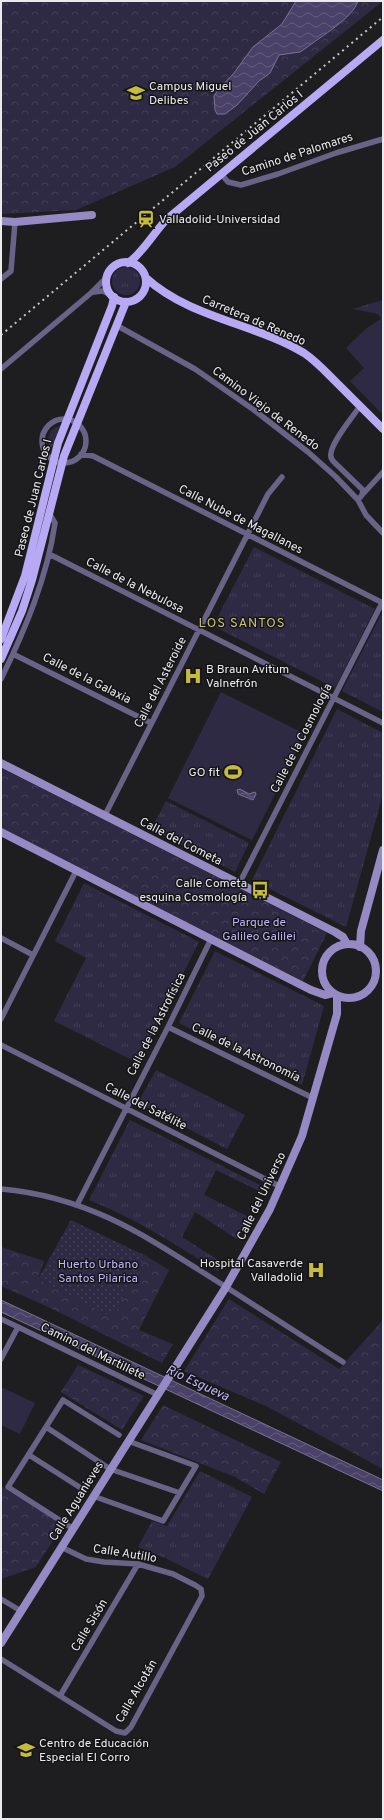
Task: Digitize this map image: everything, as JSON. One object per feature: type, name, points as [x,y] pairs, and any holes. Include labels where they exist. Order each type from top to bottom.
[{"type":"main road","name":"Paseo de Juan Carlos I","points":[[128,262],[135,257],[167,219],[383,40]]},
{"type":"main road","name":"Paseo de Juan Carlos I","points":[[142,270],[141,259],[145,245]]},
{"type":"main road","points":[[142,295],[145,289],[146,278],[142,270],[134,264],[128,262],[117,265],[111,270],[107,277],[108,289],[112,296],[126,302],[135,300],[142,295],[161,291]]},
{"type":"main road","name":"Carretera de Renedo","points":[[146,278],[161,291],[188,306],[249,329],[304,354],[318,363],[383,429]]},
{"type":"main road","name":"Paseo de Juan Carlos I","points":[[1,639],[25,576],[53,460],[112,306],[112,296]]},
{"type":"main road","name":"Paseo de Juan Carlos I","points":[[1,659],[22,611],[32,580],[62,463],[76,423],[126,302]]},
{"type":"street","name":"Camino de Palomares","points":[[221,174],[228,182],[241,185],[383,139]]},
{"type":"street","points":[[1,221],[15,222],[92,214]]},
{"type":"street","points":[[1,279],[11,271],[15,222]]},
{"type":"street","points":[[1,370],[91,293],[107,277]]},
{"type":"street","points":[[91,293],[102,290],[112,296]]},
{"type":"street","name":"Camino Viejo de Renedo","points":[[116,325],[195,370],[254,410],[308,452],[360,497],[366,516],[383,533]]},
{"type":"street","points":[[360,406],[335,443],[331,452],[331,458],[363,490],[360,497]]},
{"type":"street","points":[[85,446],[81,454],[72,462],[62,463],[53,460],[48,456],[42,444],[45,430],[51,423],[58,420],[68,419],[76,423],[84,432],[85,446],[90,454]]},
{"type":"street","name":"Calle Nube de Magallanes","points":[[81,454],[90,454],[383,603]]},
{"type":"street","points":[[360,497],[383,472]]},
{"type":"street","name":"Calle del Asteroide","points":[[104,815],[268,494],[282,477]]},
{"type":"street","name":"Paseo de Juan Carlos I","points":[[1,679],[32,608],[49,554],[55,523],[49,513]]},
{"type":"street","name":"Calle de la Nebulosa","points":[[49,554],[383,723]]},
{"type":"street","name":"Calle de la Cosmología","points":[[239,884],[383,603]]},
{"type":"street","name":"Calle de la Galaxia","points":[[13,654],[151,723]]},
{"type":"street","name":"Calle del Cometa","points":[[1,763],[340,935],[353,945]]},
{"type":"street","points":[[1,832],[318,993],[325,995],[335,994],[349,998],[363,995],[368,990],[375,978],[375,964],[372,957],[353,945],[332,950],[323,962],[322,976],[328,988],[335,994]]},
{"type":"street","points":[[353,945],[361,931],[383,850]]},
{"type":"street","points":[[1,1019],[76,871]]},
{"type":"street","points":[[1,938],[33,955]]},
{"type":"street","name":"Calle de la Astrofísica","points":[[77,1205],[211,939]]},
{"type":"street","name":"Calle del Universo","points":[[335,994],[337,1014]]},
{"type":"street","name":"Calle del Universo","points":[[171,1373],[226,1288],[257,1235],[282,1187],[302,1136],[337,1014],[349,998]]},
{"type":"street","name":"Calle de la Astronomía","points":[[168,1027],[313,1098]]},
{"type":"street","name":"Calle del Satélite","points":[[1,1045],[282,1187]]},
{"type":"street","points":[[1,1189],[31,1193],[77,1205],[117,1221],[142,1234],[344,1362]]},
{"type":"street","name":"Camino del Martillete","points":[[1,1320],[159,1393]]},
{"type":"street","points":[[1,1360],[18,1327]]},
{"type":"street","name":"Calle Aguanieves","points":[[1,1643],[72,1528],[112,1469],[171,1373]]},
{"type":"street","points":[[72,1528],[8,1487],[63,1400],[119,1435]]},
{"type":"street","points":[[46,1427],[112,1469],[180,1493]]},
{"type":"street","points":[[93,1496],[163,1521],[196,1466],[128,1441]]},
{"type":"street","points":[[29,1455],[84,1490]]},
{"type":"street","name":"Calle Autillo","points":[[61,1547],[86,1559],[138,1564],[173,1574],[195,1585],[200,1589],[202,1596]]},
{"type":"street","name":"Calle Sisón","points":[[60,1696],[138,1564]]},
{"type":"street","name":"Calle Alcotán","points":[[1,1659],[116,1731],[125,1733],[131,1727],[202,1596]]},
{"type":"street","points":[[1,1599],[21,1611]]},
{"type":"green space","name":"Campus Miguel Delibes","points":[[1,1],[383,1],[175,167],[76,210],[1,214]]},
{"type":"green space","points":[[126,267],[136,271],[140,281],[136,291],[126,295],[116,291],[112,281],[116,271]]},
{"type":"green space","points":[[383,300],[383,319],[381,319],[379,314],[352,309]]},
{"type":"green space","points":[[383,319],[383,415],[350,381],[364,368],[346,348],[368,327]]},
{"type":"green space","points":[[60,426],[51,450],[48,439],[49,435],[53,429]]},
{"type":"green space","points":[[254,547],[375,609],[335,688],[213,626]]},
{"type":"green space","points":[[383,613],[383,712],[342,691]]},
{"type":"green space","name":"GO fit","points":[[221,692],[305,734],[252,840],[168,798]]},
{"type":"green space","points":[[337,709],[383,733],[383,794],[346,927],[252,880]]},
{"type":"green space","name":"Parque de Galileo Galilei","points":[[1,768],[327,933],[303,981],[1,828]]},
{"type":"green space","points":[[166,801],[249,843],[235,872],[151,829]]},
{"type":"green space","points":[[84,883],[199,942],[138,1063],[54,1021],[86,958],[55,941]]},
{"type":"green space","points":[[215,951],[324,1006],[302,1085],[179,1023]]},
{"type":"green space","points":[[156,1070],[245,1115],[227,1149],[138,1103]]},
{"type":"green space","points":[[130,1120],[264,1187],[261,1192],[216,1170],[204,1195],[249,1217],[237,1239],[195,1212],[182,1237],[223,1263],[218,1271],[123,1215],[89,1200]]},
{"type":"green space","name":"Huerto Urbano Santos Pilarica","points":[[71,1220],[146,1256],[112,1317],[38,1279]]},
{"type":"green space","points":[[1,1247],[44,1261],[38,1279],[112,1317],[146,1256],[169,1270],[139,1330],[173,1344],[162,1363],[46,1306],[1,1286]]},
{"type":"green space","points":[[229,1299],[339,1369],[383,1320],[383,1469],[266,1406],[184,1371]]},
{"type":"green space","points":[[78,1365],[144,1396],[122,1430],[61,1392]]},
{"type":"green space","points":[[1,1387],[35,1403],[20,1434],[1,1425]]},
{"type":"green space","points":[[163,1405],[281,1462],[264,1494],[235,1477],[141,1440]]},
{"type":"green space","points":[[200,1471],[252,1497],[208,1579],[165,1558],[138,1547],[152,1521],[167,1526]]},
{"type":"green space","points":[[2,1487],[58,1522],[59,1531],[36,1567],[1,1579]]},
{"type":"water","points":[[296,1],[358,1],[350,14],[306,48],[300,52],[279,55],[270,73],[259,81],[237,105],[225,114],[217,114],[215,110],[214,96],[218,90],[234,73],[253,47],[282,24]]},
{"type":"water","points":[[240,789],[249,794],[255,792],[256,794],[253,800],[238,794],[237,790]]},
{"type":"water","points":[[1,1300],[383,1480],[383,1491],[1,1312]]},
{"type":"railway","points":[[1,335],[383,17]]},
{"type":"place","name":"Campus Miguel Delibes","points":[[136,93]]},
{"type":"place","name":"Valladolid-Universidad","points":[[146,219]]},
{"type":"place","name":"B Braun Avitum Valnefrón","points":[[193,676]]},
{"type":"place","name":"GO fit","points":[[233,772]]},
{"type":"place","name":"Calle Cometa esquina Cosmología","points":[[260,890]]},
{"type":"place","name":"Hospital Casaverde Valladolid","points":[[316,1270]]},
{"type":"place","name":"Centro de Educación Especial El Corro","points":[[26,1750]]},
{"type":"district","name":"LOS SANTOS","points":[[242,622]]},
{"type":"water label","name":"Río Esgueva","points":[[198,1382]]}]
